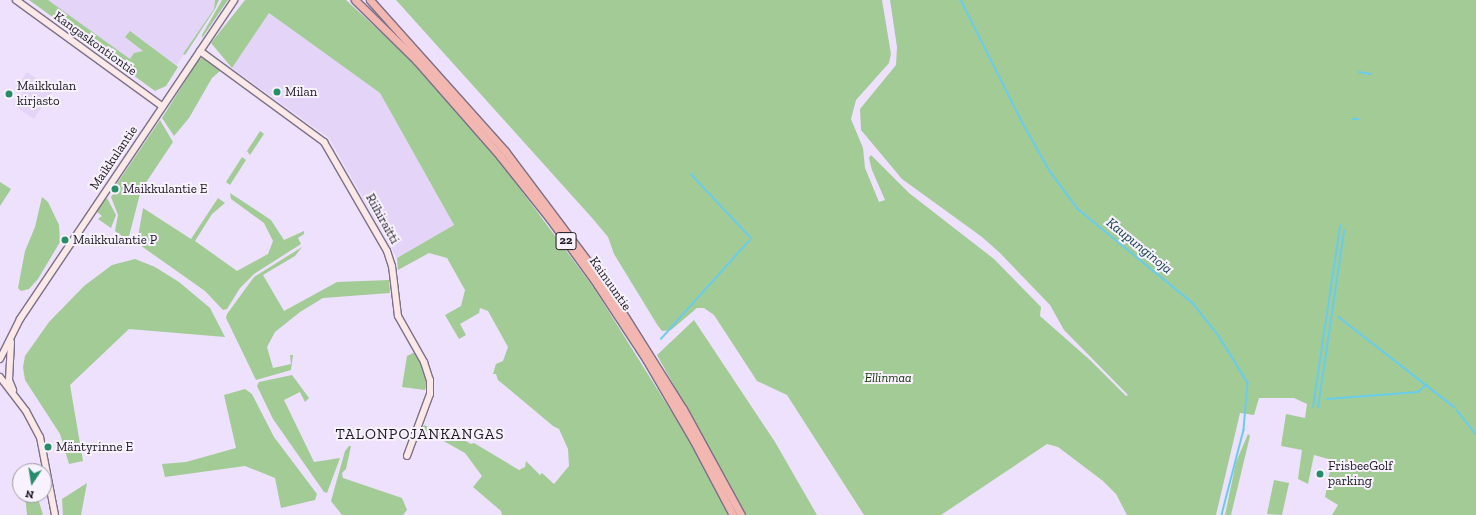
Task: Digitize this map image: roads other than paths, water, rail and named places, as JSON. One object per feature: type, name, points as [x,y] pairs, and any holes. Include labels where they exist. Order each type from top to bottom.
[{"type":"highway","name":"Kainuuntie","points":[[355,0],[416,60],[500,156],[550,219],[597,284],[646,359],[694,441],[733,515]]},
{"type":"highway","name":"Kainuuntie","points":[[370,0],[505,151],[598,274],[683,408],[741,515]]},
{"type":"street","name":"Kangaskontiontie","points":[[16,0],[162,106]]},
{"type":"street","name":"Maikkulantie","points":[[0,360],[14,329],[234,0]]},
{"type":"street","name":"Riihiraitti","points":[[200,51],[324,142],[387,251],[392,266],[398,316],[424,362],[430,380],[430,394],[407,456]]},
{"type":"street","name":"Maikkulantie","points":[[14,329],[9,367],[12,390],[18,400]]},
{"type":"street","points":[[0,360],[9,367],[6,374],[0,376],[18,400],[40,437],[55,515]]},
{"type":"waterway","name":"Kaupunginoja","points":[[961,0],[1025,127],[1050,171],[1078,209],[1193,303],[1219,336],[1248,383],[1244,430],[1222,515]]},
{"type":"waterway","points":[[1359,72],[1371,74]]},
{"type":"waterway","points":[[1353,119],[1358,119]]},
{"type":"waterway","points":[[691,174],[751,238]]},
{"type":"waterway","points":[[1313,407],[1340,226]]},
{"type":"waterway","points":[[1318,408],[1344,231]]},
{"type":"waterway","points":[[661,339],[749,241]]},
{"type":"waterway","points":[[1339,317],[1454,407]]},
{"type":"waterway","points":[[1327,399],[1418,392],[1426,385]]},
{"type":"waterway","points":[[1457,410],[1476,434]]},
{"type":"place","name":"Milan","points":[[277,92]]},
{"type":"place","name":"Maikkulan kirjasto","points":[[9,94]]},
{"type":"place","name":"Maikkulantie E","points":[[115,189]]},
{"type":"place","name":"Maikkulantie P","points":[[65,240]]},
{"type":"place","name":"Mäntyrinne E","points":[[48,447]]},
{"type":"place","name":"FrisbeeGolf parking","points":[[1320,474]]},
{"type":"district","name":"TALONPOJANKANGAS","points":[[420,435]]},
{"type":"park label","name":"Ellinmaa","points":[[888,378]]}]
